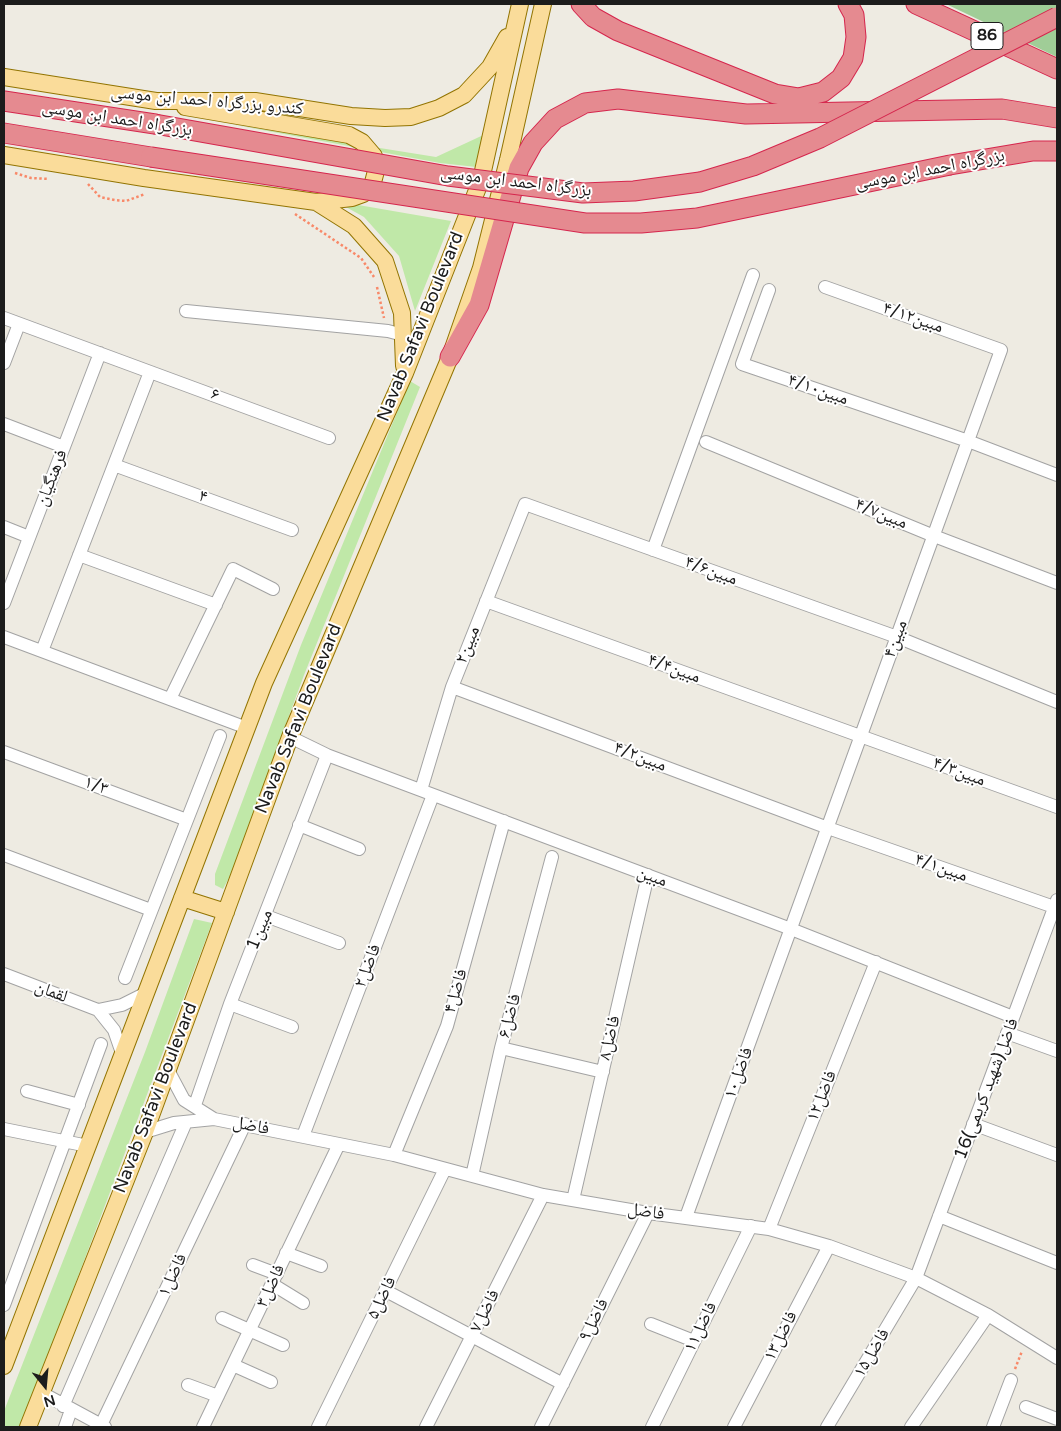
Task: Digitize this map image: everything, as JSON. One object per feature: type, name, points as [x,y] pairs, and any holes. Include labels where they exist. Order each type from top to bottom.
[{"type":"highway","points":[[581,4],[594,17],[618,31],[775,94],[799,98],[822,92],[841,78],[852,58],[856,37],[854,15],[848,4]]},
{"type":"highway","name":"86","points":[[916,4],[1057,69]]},
{"type":"highway","name":"بزرگراه احمد ابن موسی","points":[[4,101],[155,124],[448,176],[583,193],[634,191],[700,182],[753,166],[820,138],[1057,18]]},
{"type":"highway","points":[[450,357],[479,306],[519,168],[533,142],[555,119],[585,103],[618,100],[746,114],[1002,109],[1057,118]]},
{"type":"highway","name":"بزرگراه احمد ابن موسی","points":[[4,133],[585,223],[641,223],[697,218],[950,164],[1033,151],[1057,151]]},
{"type":"main road","name":"Navab Safavi Boulevard","points":[[28,1427],[145,1132],[290,738],[450,357],[480,268],[510,151],[543,4]]},
{"type":"main road","name":"Navab Safavi Boulevard","points":[[5,1358],[88,1146],[144,994],[264,683],[405,374],[481,180],[518,12]]},
{"type":"main road","name":"کندرو بزرگراه احمد ابن موسی","points":[[4,77],[156,100],[255,101],[352,116],[411,117],[439,108],[464,95],[490,67],[518,12]]},
{"type":"main road","points":[[4,155],[144,178],[316,202],[352,198],[363,194],[372,186],[376,171],[374,156],[362,142],[349,135],[208,113],[156,100]]},
{"type":"main road","points":[[316,202],[354,226],[385,261],[402,313],[395,333],[405,374]]},
{"type":"main road","points":[[182,898],[226,912]]},
{"type":"street","points":[[653,550],[753,275]]},
{"type":"street","name":"۴/۱۲مبین","points":[[825,287],[1001,350]]},
{"type":"street","name":"۴/۱۰مبین","points":[[769,290],[742,364],[968,441]]},
{"type":"street","points":[[186,311],[395,333]]},
{"type":"street","name":"۶","points":[[4,318],[329,438]]},
{"type":"street","points":[[4,363],[19,324]]},
{"type":"street","name":"۴مبین","points":[[791,929],[1001,350]]},
{"type":"street","name":"فرهنگیان","points":[[4,603],[100,353]]},
{"type":"street","points":[[42,651],[150,372]]},
{"type":"street","points":[[4,424],[64,447]]},
{"type":"street","points":[[968,441],[1057,475]]},
{"type":"street","name":"۴/۷مبین","points":[[706,442],[934,536],[1057,583]]},
{"type":"street","name":"۴","points":[[114,465],[292,530]]},
{"type":"street","name":"۴/۶مبین","points":[[525,504],[897,638],[1057,702]]},
{"type":"street","name":"۲مبین","points":[[427,792],[452,687],[525,504]]},
{"type":"street","points":[[4,527],[29,536]]},
{"type":"street","points":[[79,555],[216,605]]},
{"type":"street","points":[[170,700],[233,569],[273,589]]},
{"type":"street","name":"۴/۴مبین","points":[[486,601],[861,737]]},
{"type":"street","points":[[4,637],[247,728]]},
{"type":"street","name":"۴/۲مبین","points":[[452,687],[828,828]]},
{"type":"street","points":[[125,978],[220,736]]},
{"type":"street","name":"۴/۳مبین","points":[[861,737],[1057,807]]},
{"type":"street","name":"مبین","points":[[290,738],[327,755],[791,929],[1013,1017]]},
{"type":"street","name":"۱/۳","points":[[4,752],[187,820]]},
{"type":"street","name":"1مبین","points":[[194,1105],[230,1004],[266,916],[327,755]]},
{"type":"street","name":"۲فاضل","points":[[303,1136],[427,792]]},
{"type":"street","name":"۴فاضل","points":[[394,1155],[447,1026],[504,821]]},
{"type":"street","points":[[299,826],[359,849]]},
{"type":"street","name":"۴/۱مبین","points":[[828,828],[1056,903]]},
{"type":"street","points":[[4,855],[151,910]]},
{"type":"street","name":"۶فاضل","points":[[472,1176],[501,1048],[552,857]]},
{"type":"street","name":"۸فاضل","points":[[573,1200],[648,875]]},
{"type":"street","name":"16فاضل(شهید کریمی)","points":[[916,1278],[1013,1017],[1051,933],[1056,903]]},
{"type":"street","points":[[266,916],[340,943]]},
{"type":"street","name":"۱۰فاضل","points":[[686,1217],[791,929]]},
{"type":"street","name":"۱۲فاضل","points":[[769,1229],[876,962]]},
{"type":"street","name":"لقمان","points":[[4,974],[98,1010]]},
{"type":"street","points":[[122,1056],[114,1030],[98,1010],[122,1006],[144,994]]},
{"type":"street","points":[[230,1004],[292,1027]]},
{"type":"street","points":[[1007,1033],[1057,1051]]},
{"type":"street","points":[[4,1305],[101,1044]]},
{"type":"street","points":[[501,1048],[603,1072]]},
{"type":"street","name":"فاضل","points":[[168,1070],[184,1100],[214,1120]]},
{"type":"street","points":[[27,1091],[79,1105]]},
{"type":"street","name":"فاضل","points":[[145,1132],[174,1123],[186,1122],[214,1120],[245,1124],[394,1155],[543,1195],[648,1213],[769,1229],[828,1246],[916,1278],[988,1315],[1057,1358]]},
{"type":"street","points":[[64,1427],[67,1408],[186,1122]]},
{"type":"street","name":"۱فاضل","points":[[103,1426],[245,1124]]},
{"type":"street","points":[[973,1124],[1057,1156]]},
{"type":"street","points":[[4,1129],[88,1146]]},
{"type":"street","name":"۳فاضل","points":[[203,1427],[339,1144]]},
{"type":"street","name":"۵فاضل","points":[[318,1427],[446,1169]]},
{"type":"street","name":"۷فاضل","points":[[426,1427],[543,1195]]},
{"type":"street","name":"۹فاضل","points":[[541,1427],[648,1213]]},
{"type":"street","points":[[939,1216],[1057,1262]]},
{"type":"street","name":"۱۱فاضل","points":[[652,1427],[751,1226]]},
{"type":"street","name":"۱۳فاضل","points":[[734,1427],[828,1246]]},
{"type":"street","points":[[286,1254],[320,1266]]},
{"type":"street","points":[[253,1264],[303,1303]]},
{"type":"street","name":"۱۵فاضل","points":[[828,1427],[916,1278]]},
{"type":"street","points":[[386,1291],[563,1384]]},
{"type":"street","points":[[911,1427],[988,1315]]},
{"type":"street","points":[[222,1318],[283,1345]]},
{"type":"street","points":[[651,1324],[694,1342]]},
{"type":"street","points":[[233,1365],[271,1382]]},
{"type":"street","points":[[993,1427],[1011,1380]]},
{"type":"street","points":[[188,1385],[218,1396]]},
{"type":"street","points":[[42,1393],[103,1426]]},
{"type":"street","points":[[1026,1407],[1057,1418]]},
{"type":"path","points":[[10,171],[31,178],[56,178]]},
{"type":"path","points":[[85,182],[100,197],[114,200],[126,201],[149,192]]},
{"type":"path","points":[[288,212],[302,218],[361,258],[375,279],[395,333]]},
{"type":"path","points":[[1011,1380],[1026,1338]]},
{"type":"green space","points":[[946,4],[1057,4],[1057,57]]},
{"type":"green space","points":[[230,124],[436,157],[492,131],[476,167],[440,163]]},
{"type":"green space","points":[[335,201],[451,221],[415,311],[399,256],[364,217]]},
{"type":"green space","points":[[410,381],[420,387],[304,675],[230,876],[223,889],[215,885],[215,874],[301,645]]},
{"type":"green space","points":[[194,919],[212,923],[21,1427],[4,1427],[4,1411],[145,1052]]}]
